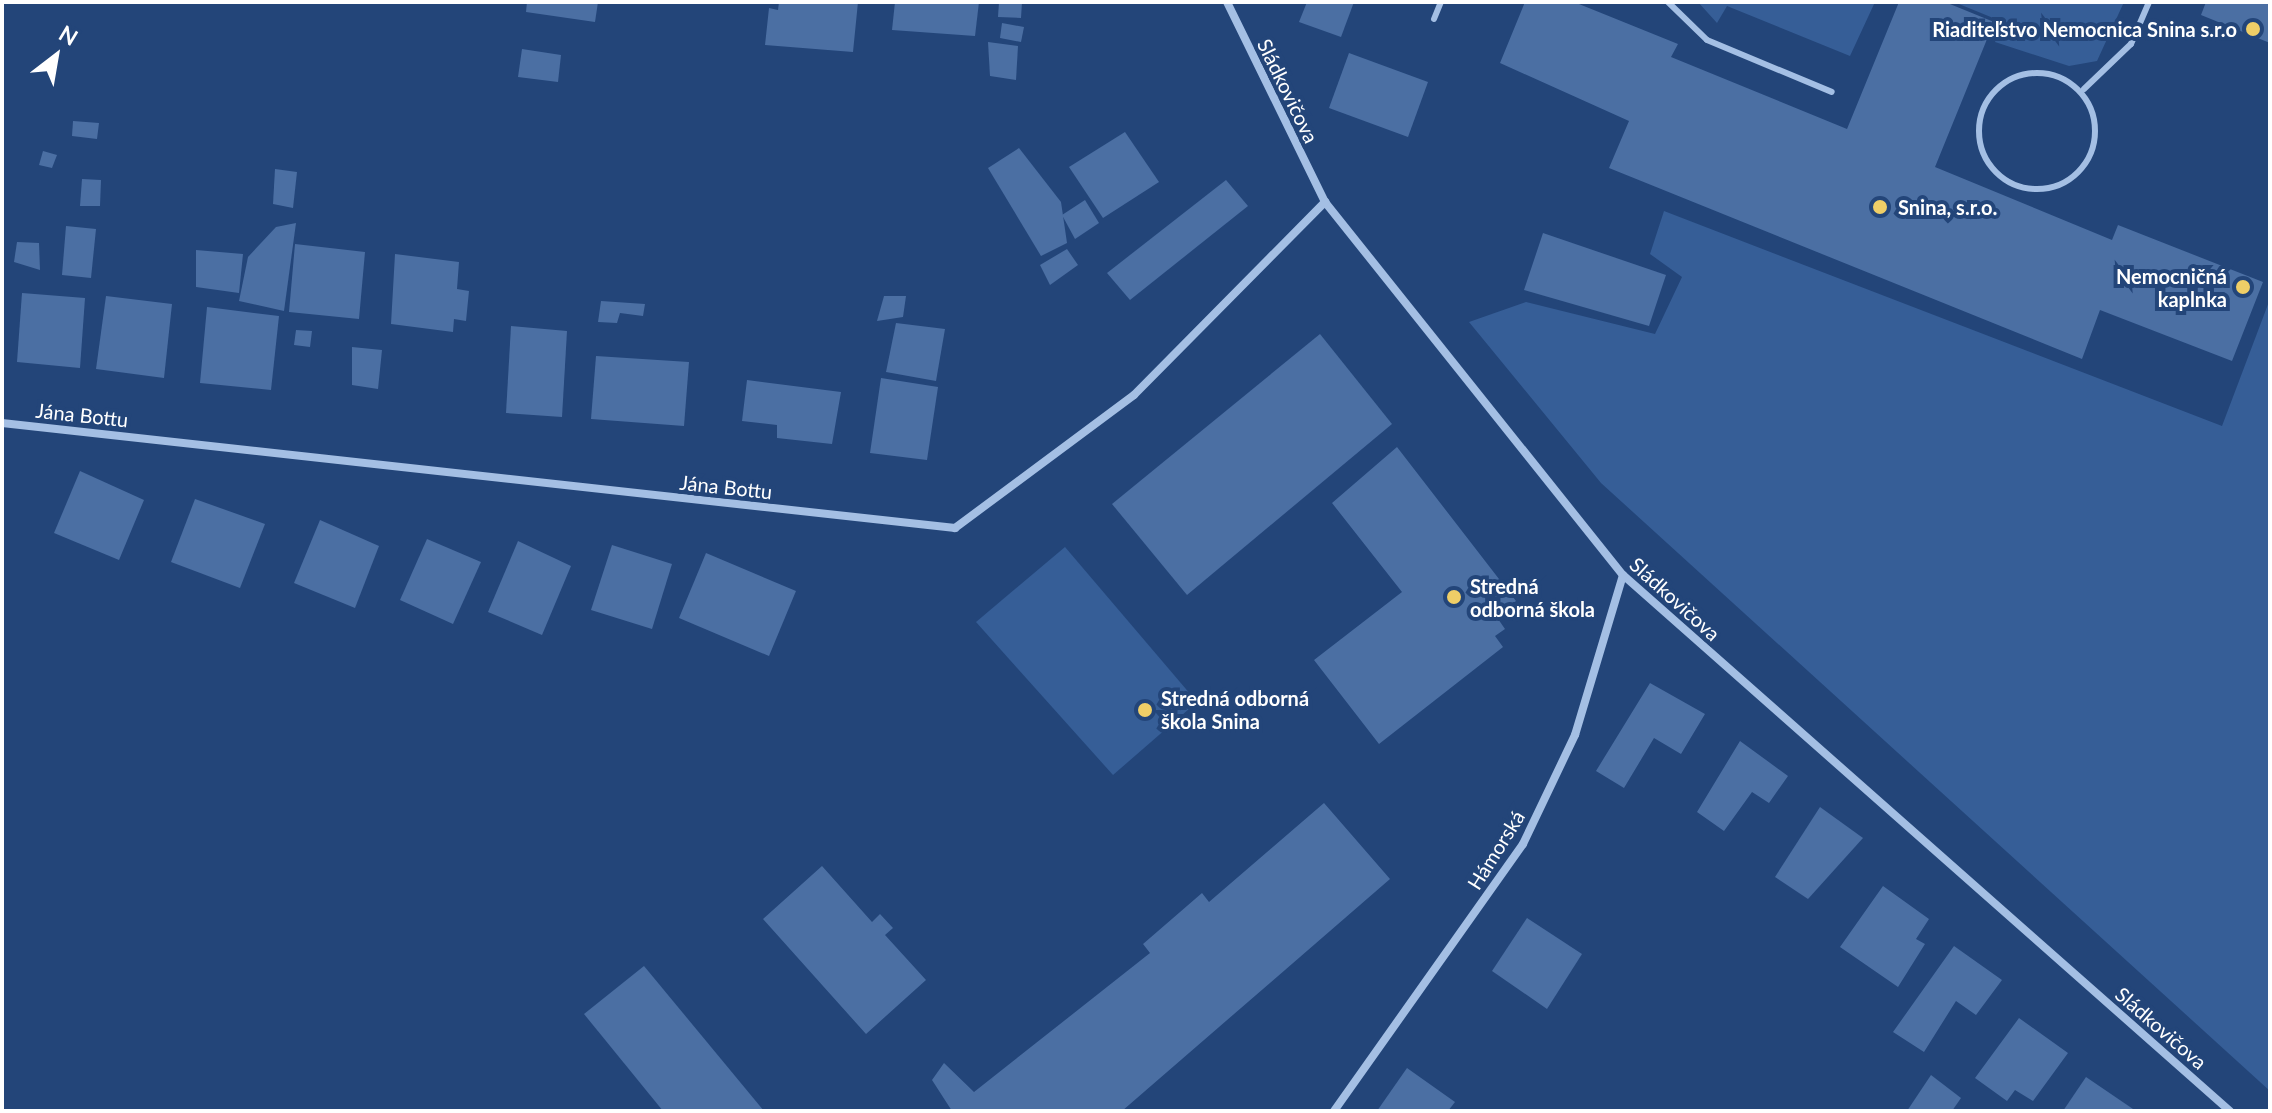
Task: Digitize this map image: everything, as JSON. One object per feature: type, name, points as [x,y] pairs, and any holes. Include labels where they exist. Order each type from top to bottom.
[{"type":"street","name":"Sládkovičova","points":[[1227,2],[1325,202],[1623,575],[2230,1111]]},
{"type":"street","name":"Jána Bottu","points":[[2,423],[955,528],[1134,395],[1325,202]]},
{"type":"street","name":"Hámorská","points":[[1334,1111],[1523,844],[1575,735],[1623,575]]},
{"type":"lane","points":[[1434,19],[1441,2]]},
{"type":"lane","points":[[1668,2],[1707,40],[1832,92]]},
{"type":"lane","points":[[2084,89],[2131,44],[2149,2]]},
{"type":"lane","points":[[2042,72],[2084,89],[2095,126],[2074,172],[2034,191],[2000,178],[1975,142],[1984,108],[2005,85],[2042,72]]},
{"type":"shaded area","points":[[1698,2],[1875,2],[1850,56],[1727,6],[1717,23]]},
{"type":"shaded area","points":[[1954,2],[2124,2],[2097,61],[2069,66],[1995,42],[2003,22]]},
{"type":"shaded area","points":[[1664,211],[2222,426],[2270,299],[2270,1091],[1601,483],[1469,322],[1526,302],[1655,334],[1682,277],[1650,254]]},
{"type":"shaded area","points":[[1065,547],[1197,702],[1113,775],[976,622]]},
{"type":"building","points":[[527,2],[598,2],[595,22],[526,12]]},
{"type":"building","points":[[779,2],[858,2],[853,52],[765,45],[769,8],[778,10]]},
{"type":"building","points":[[895,2],[979,2],[975,36],[892,30]]},
{"type":"building","points":[[999,2],[1022,2],[1021,18],[998,17]]},
{"type":"building","points":[[1307,2],[1354,2],[1341,37],[1299,22]]},
{"type":"building","points":[[1525,2],[1574,2],[1678,44],[1671,57],[1847,129],[1899,2],[1945,2],[1994,22],[1935,167],[2112,240],[2118,225],[2263,282],[2232,361],[2100,310],[2082,359],[1609,168],[1629,121],[1500,63]]},
{"type":"building","name":"Riaditeľstvo Nemocnica Snina s.r.o","points":[[2206,2],[2270,2],[2270,43],[2201,15]]},
{"type":"building","points":[[1002,23],[1024,27],[1021,42],[1000,38]]},
{"type":"building","points":[[988,42],[1018,46],[1016,80],[990,76]]},
{"type":"building","points":[[522,49],[561,55],[558,82],[518,77]]},
{"type":"building","points":[[1349,53],[1428,82],[1408,137],[1329,108]]},
{"type":"building","points":[[73,121],[99,123],[97,139],[72,136]]},
{"type":"building","points":[[1125,132],[1159,182],[1103,218],[1069,167]]},
{"type":"building","points":[[1019,148],[1061,202],[1067,243],[1041,256],[988,168]]},
{"type":"building","points":[[43,151],[57,155],[52,168],[39,165]]},
{"type":"building","points":[[275,169],[297,172],[293,208],[273,204]]},
{"type":"building","points":[[82,179],[101,180],[100,206],[80,206]]},
{"type":"building","points":[[1226,180],[1248,206],[1130,300],[1107,273]]},
{"type":"building","points":[[1085,200],[1099,223],[1075,239],[1062,215]]},
{"type":"building","points":[[296,223],[284,311],[239,301],[248,257],[276,227]]},
{"type":"building","points":[[66,226],[96,229],[91,278],[62,275]]},
{"type":"building","points":[[1543,233],[1666,275],[1649,326],[1524,290]]},
{"type":"building","points":[[17,242],[39,243],[40,270],[14,262]]},
{"type":"building","points":[[295,244],[365,252],[359,319],[289,312]]},
{"type":"building","points":[[1067,249],[1078,265],[1050,285],[1040,265]]},
{"type":"building","points":[[196,250],[243,254],[239,293],[196,287]]},
{"type":"building","points":[[395,254],[459,262],[457,289],[469,291],[466,321],[454,319],[453,332],[391,324]]},
{"type":"building","points":[[22,293],[85,298],[80,368],[17,362]]},
{"type":"building","points":[[106,296],[172,304],[164,378],[96,369]]},
{"type":"building","points":[[884,296],[906,296],[903,317],[877,321]]},
{"type":"building","points":[[601,301],[645,304],[643,316],[620,313],[617,323],[598,322]]},
{"type":"building","points":[[207,307],[279,316],[271,390],[200,383]]},
{"type":"building","points":[[896,323],[945,329],[936,381],[886,372]]},
{"type":"building","points":[[511,326],[567,331],[562,417],[506,413]]},
{"type":"building","points":[[296,330],[312,331],[310,347],[294,345]]},
{"type":"building","points":[[1320,334],[1392,424],[1187,595],[1112,504]]},
{"type":"building","points":[[352,347],[382,350],[378,389],[352,385]]},
{"type":"building","points":[[596,356],[689,362],[684,426],[591,419]]},
{"type":"building","points":[[881,378],[938,387],[927,460],[870,453]]},
{"type":"building","points":[[747,380],[841,392],[832,444],[777,438],[777,425],[742,421]]},
{"type":"building","name":"Stredná odborná škola","points":[[1397,447],[1516,601],[1496,616],[1505,629],[1495,636],[1503,647],[1379,744],[1314,660],[1402,592],[1332,503]]},
{"type":"building","points":[[80,471],[144,500],[119,560],[54,533]]},
{"type":"building","points":[[195,499],[265,524],[240,588],[171,562]]},
{"type":"building","points":[[320,520],[379,546],[355,608],[294,583]]},
{"type":"building","points":[[427,539],[481,562],[453,624],[400,600]]},
{"type":"building","points":[[518,541],[571,566],[542,635],[488,612]]},
{"type":"building","points":[[612,545],[672,564],[652,629],[591,610]]},
{"type":"building","points":[[706,553],[796,591],[769,656],[679,618]]},
{"type":"building","points":[[1650,683],[1705,714],[1681,754],[1654,738],[1624,788],[1596,771]]},
{"type":"building","points":[[1740,741],[1788,776],[1769,803],[1752,792],[1724,831],[1697,812]]},
{"type":"building","points":[[1324,803],[1390,879],[1122,1111],[952,1111],[932,1080],[944,1063],[974,1092],[1150,953],[1143,944],[1202,893],[1209,902]]},
{"type":"building","points":[[1820,807],[1863,838],[1808,899],[1775,877]]},
{"type":"building","points":[[822,866],[872,922],[880,914],[893,928],[885,935],[926,980],[866,1034],[763,919]]},
{"type":"building","points":[[1883,886],[1929,919],[1916,939],[1925,944],[1898,987],[1840,947]]},
{"type":"building","points":[[1527,918],[1582,954],[1547,1009],[1492,971]]},
{"type":"building","points":[[1954,946],[2002,980],[1976,1015],[1956,1001],[1924,1052],[1893,1032]]},
{"type":"building","points":[[644,966],[764,1111],[663,1111],[584,1014]]},
{"type":"building","points":[[2019,1018],[2068,1053],[2033,1101],[2015,1090],[2007,1101],[1975,1078]]},
{"type":"building","points":[[1407,1068],[1455,1102],[1448,1111],[1377,1111]]},
{"type":"building","points":[[1931,1075],[1961,1098],[1952,1111],[1907,1111]]},
{"type":"building","points":[[2086,1077],[2133,1109],[2063,1111]]},
{"type":"place","name":"Riaditeľstvo Nemocnica Snina s.r.o","points":[[2253,29]]},
{"type":"place","name":"Snina, s.r.o.","points":[[1880,207]]},
{"type":"place","name":"Nemocničná kaplnka","points":[[2243,287]]},
{"type":"place","name":"Stredná odborná škola","points":[[1454,597]]},
{"type":"place","name":"Stredná odborná škola Snina","points":[[1145,710]]}]
